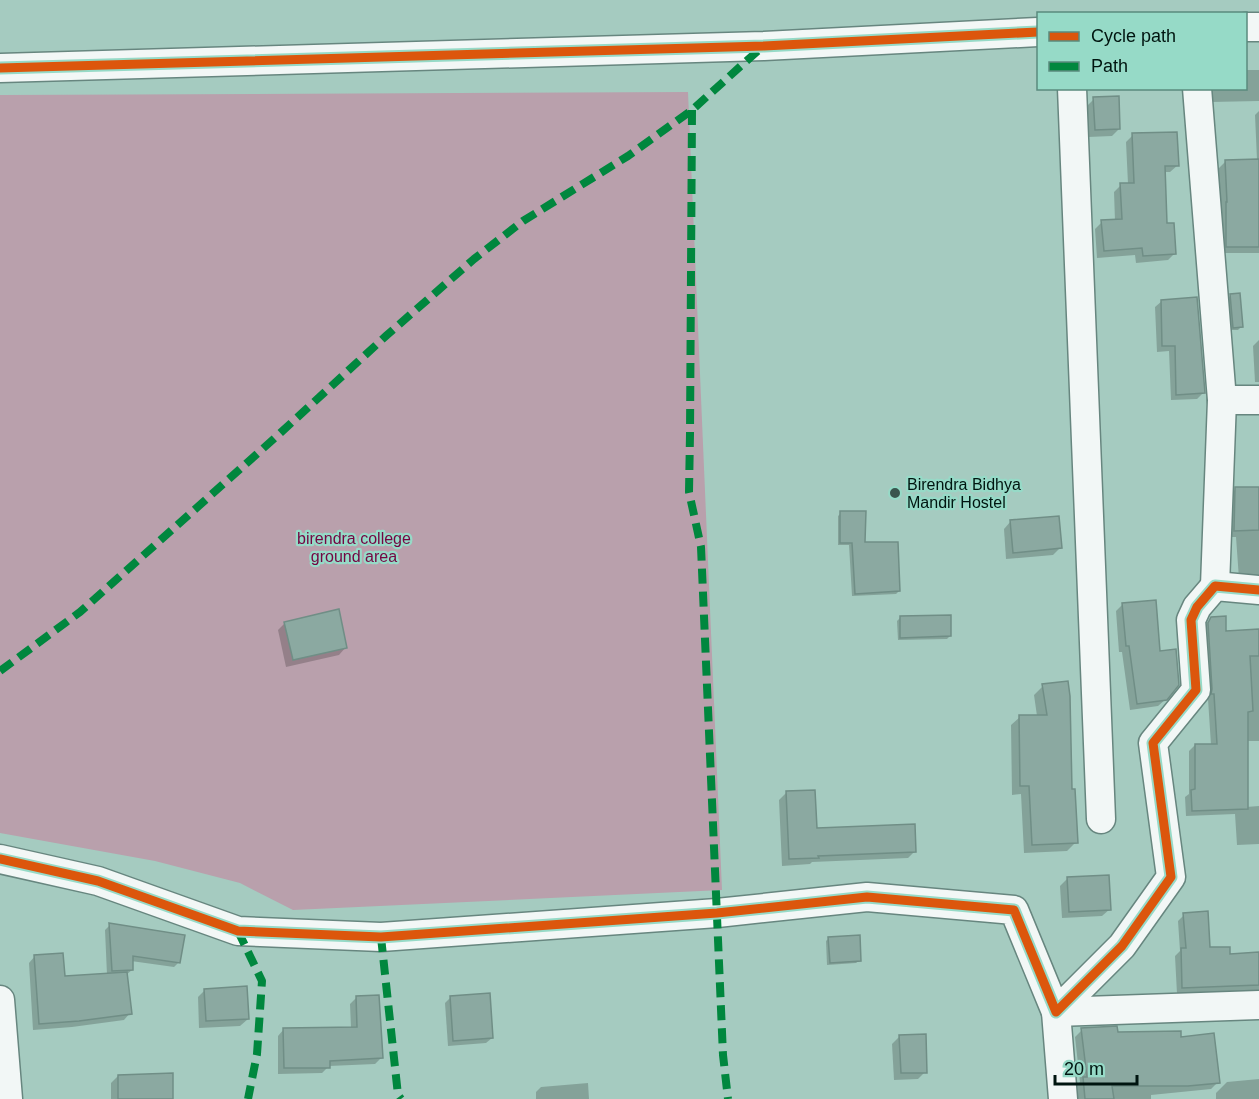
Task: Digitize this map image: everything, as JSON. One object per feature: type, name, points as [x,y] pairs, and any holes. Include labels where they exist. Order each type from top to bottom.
[{"type":"street","points":[[0,68],[764,46],[1037,32]]},
{"type":"street","points":[[1072,90],[1101,819]]},
{"type":"street","points":[[1056,1012],[1122,946],[1171,877],[1153,743],[1196,690],[1191,620],[1197,607],[1215,586],[1222,400],[1197,90]]},
{"type":"street","points":[[1222,400],[1259,400]]},
{"type":"street","points":[[1215,586],[1259,590]]},
{"type":"street","points":[[0,859],[98,880],[238,931],[381,937],[717,913],[867,897],[1014,910],[1056,1012],[1064,1099]]},
{"type":"street","points":[[0,1000],[8,1099]]},
{"type":"street","points":[[1056,1012],[1259,1005]]},
{"type":"green space","name":"birendra college ground area","points":[[688,92],[722,890],[293,910],[240,883],[155,861],[0,833],[0,95]]},
{"type":"building","points":[[1119,96],[1120,129],[1095,130],[1093,97]]},
{"type":"building","points":[[1177,132],[1179,166],[1165,166],[1167,223],[1174,223],[1176,254],[1143,256],[1142,248],[1104,251],[1101,220],[1122,219],[1120,183],[1134,183],[1132,133]]},
{"type":"building","points":[[1259,159],[1259,247],[1226,247],[1225,160]]},
{"type":"building","points":[[1240,293],[1243,327],[1233,328],[1230,294]]},
{"type":"building","points":[[1197,297],[1205,393],[1176,395],[1175,346],[1162,346],[1161,300]]},
{"type":"building","points":[[1235,487],[1259,487],[1259,530],[1234,531]]},
{"type":"building","points":[[840,511],[866,511],[865,542],[898,542],[900,591],[855,594],[852,543],[840,543]]},
{"type":"building","points":[[1059,516],[1062,548],[1013,553],[1010,520]]},
{"type":"building","points":[[1156,600],[1160,651],[1176,649],[1179,685],[1167,700],[1137,704],[1129,646],[1126,646],[1122,603]]},
{"type":"building","points":[[339,609],[347,648],[293,660],[284,622]]},
{"type":"building","points":[[951,615],[951,636],[900,638],[900,616]]},
{"type":"building","points":[[1226,616],[1226,631],[1259,629],[1259,656],[1250,656],[1253,711],[1248,712],[1248,809],[1192,811],[1191,790],[1195,789],[1195,744],[1217,744],[1214,694],[1211,694],[1208,623],[1211,617]]},
{"type":"building","points":[[1068,681],[1072,789],[1075,789],[1078,843],[1032,845],[1029,786],[1020,786],[1019,715],[1047,715],[1042,684]]},
{"type":"building","points":[[815,790],[817,828],[915,824],[916,852],[789,859],[786,791]]},
{"type":"building","points":[[1109,875],[1111,910],[1069,912],[1067,877]]},
{"type":"building","points":[[1208,911],[1210,947],[1230,947],[1230,954],[1259,952],[1259,985],[1182,988],[1181,948],[1186,948],[1183,913]]},
{"type":"building","points":[[109,923],[185,935],[180,963],[133,956],[133,970],[112,971]]},
{"type":"building","points":[[860,935],[861,961],[830,963],[828,937]]},
{"type":"building","points":[[63,953],[65,976],[127,972],[132,1014],[39,1024],[34,955]]},
{"type":"building","points":[[247,986],[249,1019],[206,1021],[204,989]]},
{"type":"building","points":[[490,993],[493,1038],[453,1041],[450,996]]},
{"type":"building","points":[[379,995],[383,1058],[330,1061],[330,1068],[284,1068],[283,1028],[357,1027],[356,996]]},
{"type":"building","points":[[1117,1026],[1118,1032],[1181,1031],[1181,1037],[1214,1033],[1220,1083],[1188,1086],[1112,1086],[1114,1099],[1085,1099],[1083,1077],[1087,1077],[1081,1028]]},
{"type":"building","points":[[926,1034],[927,1073],[901,1073],[899,1035]]},
{"type":"building","points":[[173,1073],[173,1099],[118,1099],[118,1075]]},
{"type":"marked path","points":[[0,671],[80,612],[474,259],[523,221],[628,156],[692,110],[762,47]]},
{"type":"marked path","points":[[692,110],[689,492],[701,547],[723,1055],[728,1099]]},
{"type":"marked path","points":[[238,931],[262,981],[257,1054],[248,1099]]},
{"type":"marked path","points":[[381,937],[398,1095],[401,1099]]},
{"type":"cycle path","points":[[0,68],[764,46],[1037,32]]},
{"type":"cycle path","points":[[0,859],[98,881],[238,931],[381,937],[717,913],[867,897],[1014,910],[1056,1012],[1122,946],[1171,877],[1153,743],[1196,690],[1191,620],[1197,607],[1215,586],[1259,590]]},
{"type":"place","name":"Birendra Bidhya Mandir Hostel","points":[[895,493]]}]
